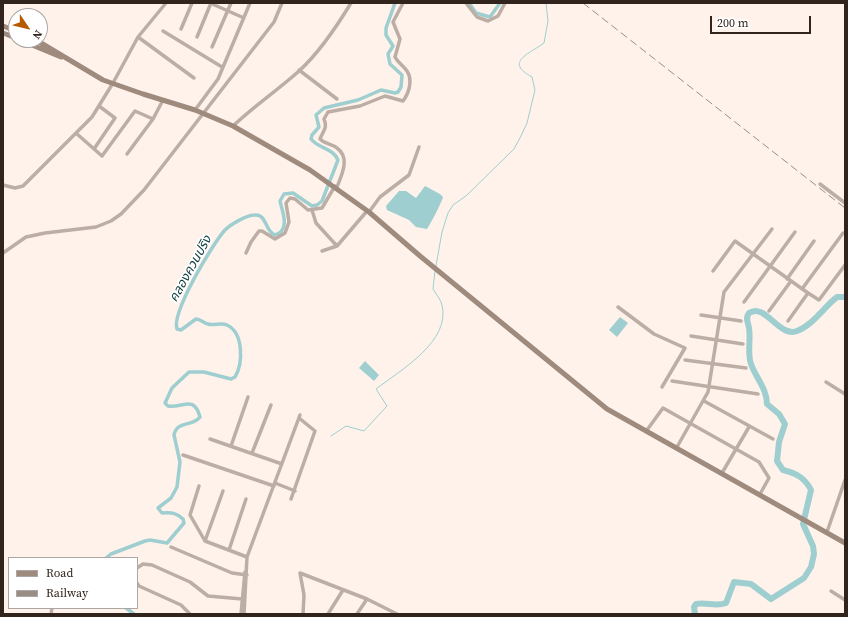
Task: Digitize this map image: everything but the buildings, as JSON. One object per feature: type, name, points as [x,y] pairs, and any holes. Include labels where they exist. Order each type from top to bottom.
[{"type":"street","points":[[3,185],[15,188],[23,186],[77,134],[99,106],[138,37],[166,3]]},
{"type":"street","points":[[181,29],[192,3]]},
{"type":"street","points":[[197,38],[211,3],[244,18]]},
{"type":"street","points":[[212,47],[231,3]]},
{"type":"street","points":[[195,110],[218,79],[250,3]]},
{"type":"street","points":[[3,253],[26,237],[45,233],[96,227],[121,214],[144,190],[204,114],[274,22],[282,3]]},
{"type":"street","points":[[233,126],[261,100],[300,70],[325,40],[351,3]]},
{"type":"street","points":[[246,253],[250,242],[259,231],[262,231],[274,239],[285,233],[289,222],[286,203],[290,198],[295,199],[308,210],[324,207],[344,170],[344,159],[338,149],[320,139],[326,130],[324,118],[328,112],[360,106],[385,96],[403,100],[406,97],[410,78],[407,70],[399,65],[395,57],[400,39],[394,22],[403,3]]},
{"type":"street","points":[[466,3],[477,17],[488,21],[498,16],[505,3]]},
{"type":"street","points":[[163,31],[222,68]]},
{"type":"street","points":[[138,37],[194,78]]},
{"type":"street","points":[[48,47],[104,80],[195,110],[233,126],[325,179],[368,211],[429,264],[607,409],[647,430],[845,543]]},
{"type":"street","points":[[38,48],[53,55],[64,57]]},
{"type":"street","points":[[300,70],[337,99]]},
{"type":"street","points":[[127,154],[153,119],[163,100]]},
{"type":"street","points":[[94,149],[115,118],[99,106]]},
{"type":"street","points":[[77,134],[102,156],[135,111],[153,119]]},
{"type":"street","points":[[322,251],[337,246],[380,197],[409,175],[419,147]]},
{"type":"street","points":[[820,184],[845,203]]},
{"type":"street","points":[[312,210],[316,223],[337,246]]},
{"type":"street","points":[[677,447],[704,401],[709,386],[724,292],[772,229]]},
{"type":"street","points":[[744,302],[795,232]]},
{"type":"street","points":[[802,289],[843,232]]},
{"type":"street","points":[[713,271],[735,241],[808,294],[820,300],[845,266]]},
{"type":"street","points":[[769,311],[814,241]]},
{"type":"street","points":[[788,321],[808,294]]},
{"type":"street","points":[[618,307],[654,334],[685,348],[662,387]]},
{"type":"street","points":[[701,315],[741,321]]},
{"type":"street","points":[[691,336],[743,344]]},
{"type":"street","points":[[685,360],[713,362],[746,368]]},
{"type":"street","points":[[672,381],[758,394]]},
{"type":"street","points":[[826,382],[845,394]]},
{"type":"street","points":[[231,446],[248,398]]},
{"type":"street","points":[[704,401],[773,439]]},
{"type":"street","points":[[252,453],[271,405]]},
{"type":"street","points":[[647,430],[663,408],[737,448],[759,462],[766,472],[769,478],[760,494]]},
{"type":"street","points":[[241,614],[247,570],[247,557],[299,417],[315,431],[291,499]]},
{"type":"street","points":[[722,473],[749,427]]},
{"type":"street","points":[[210,439],[282,464]]},
{"type":"street","points":[[183,455],[295,491]]},
{"type":"street","points":[[827,532],[845,480]]},
{"type":"street","points":[[199,486],[190,515],[205,541],[247,557]]},
{"type":"street","points":[[205,541],[223,491]]},
{"type":"street","points":[[229,550],[246,499]]},
{"type":"street","points":[[171,547],[232,573],[246,574]]},
{"type":"street","points":[[138,567],[143,564],[152,565],[190,582],[208,596],[242,599]]},
{"type":"street","points":[[303,614],[304,595],[300,573],[367,599],[397,614]]},
{"type":"street","points":[[244,614],[246,574]]},
{"type":"street","points":[[138,584],[181,605],[190,614]]},
{"type":"street","points":[[328,614],[343,590]]},
{"type":"street","points":[[830,591],[845,600]]},
{"type":"street","points":[[357,614],[367,599]]},
{"type":"street","points":[[386,614],[389,609]]},
{"type":"water","points":[[425,186],[443,197],[427,229],[416,227],[409,220],[387,210],[386,206],[399,191],[406,191],[416,198]]},
{"type":"water","points":[[620,317],[628,323],[617,337],[609,330]]},
{"type":"water","points":[[365,361],[379,375],[374,381],[359,368]]},
{"type":"waterway","name":"คลองควนปริง","points":[[107,557],[111,554],[145,541],[150,540],[167,543],[184,523],[183,519],[178,515],[162,513],[158,508],[171,498],[177,487],[180,462],[174,435],[176,430],[178,427],[193,422],[200,417],[198,410],[191,404],[168,406],[165,403],[172,388],[189,372],[204,372],[231,379],[235,377],[240,365],[240,349],[237,335],[233,329],[227,325],[210,324],[196,319],[181,330],[177,329],[180,309],[186,294],[219,237],[227,228],[251,215],[259,215],[262,217],[269,230],[275,235],[280,233],[284,225],[284,215],[280,201],[284,194],[293,193],[312,206],[317,205],[322,201],[338,160],[333,153],[318,145],[311,139],[312,135],[319,127],[316,115],[324,108],[358,100],[381,90],[395,93],[398,92],[401,87],[402,75],[390,64],[388,54],[393,46],[386,35],[386,28],[395,3]]},
{"type":"waterway","name":"คลองควนปริง","points":[[469,3],[476,13],[490,17],[500,3]]},
{"type":"waterway","points":[[436,266],[442,232],[448,213],[453,205],[466,196],[514,149],[527,123],[535,90],[532,77],[524,72],[520,67],[520,63],[522,58],[544,43],[548,21],[546,3]]},
{"type":"waterway","points":[[331,436],[346,426],[364,431],[387,406],[376,389],[410,364],[422,353],[439,331],[443,318],[440,299],[433,289],[435,271]]},
{"type":"waterway","points":[[695,614],[694,607],[696,604],[718,605],[726,603],[734,582],[751,584],[771,599],[804,578],[811,567],[814,554],[813,546],[803,524],[811,490],[803,479],[796,474],[783,470],[777,461],[779,442],[785,424],[779,414],[767,404],[765,393],[751,364],[749,355],[749,328],[747,317],[749,313],[755,311],[761,312],[784,330],[790,332],[797,331],[808,325],[837,297],[845,297]]},
{"type":"waterway","name":"คลองควนปริง","points":[[127,609],[134,614]]},
{"type":"railway","points":[[583,3],[845,208]]}]
